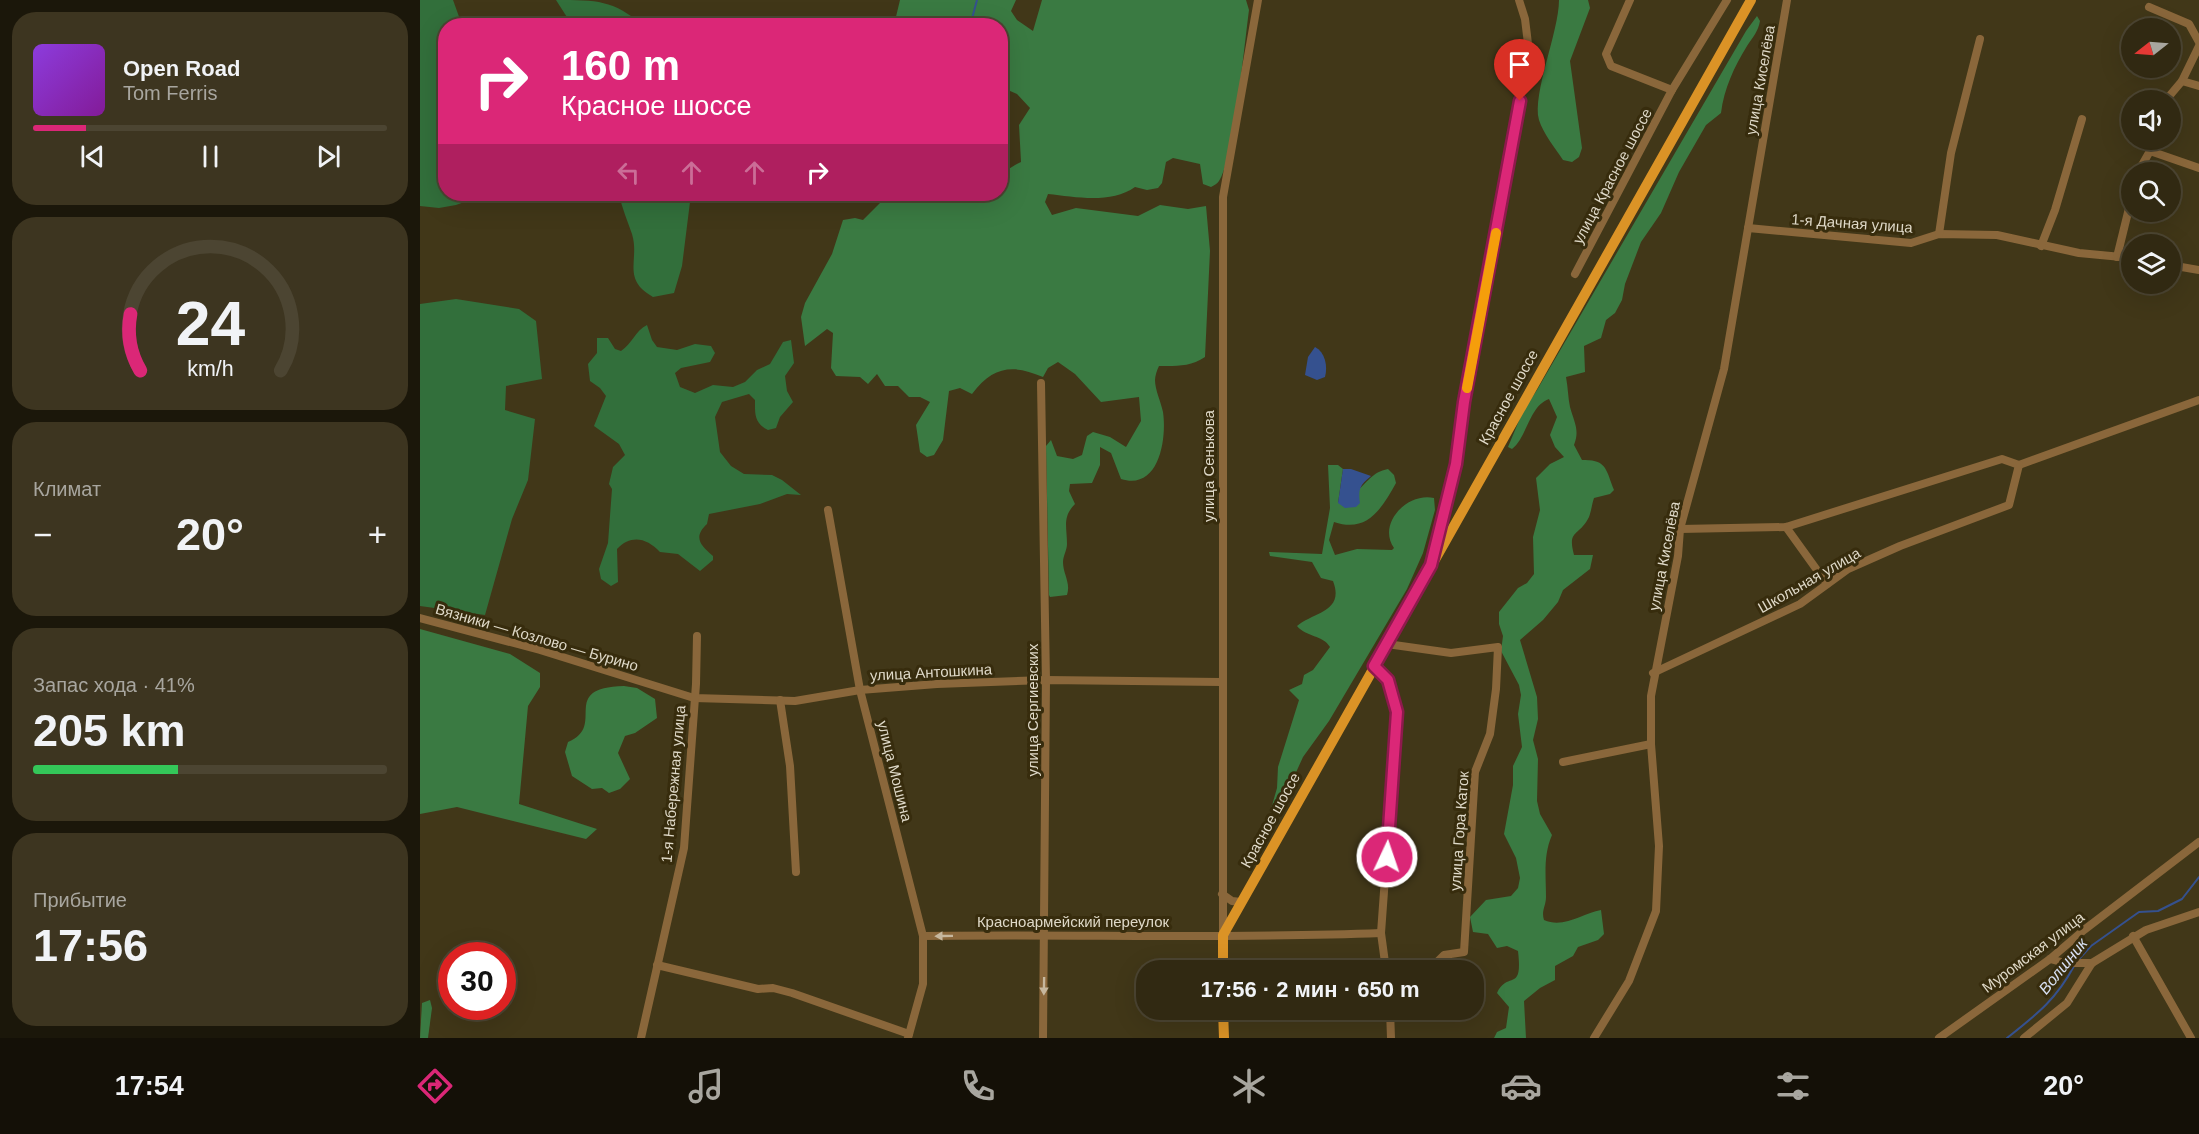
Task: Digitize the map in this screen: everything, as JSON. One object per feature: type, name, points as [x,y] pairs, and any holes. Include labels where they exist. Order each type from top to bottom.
[{"type":"main road","name":"Красное шоссе","points":[[1223,934],[1558,338],[1688,117],[1751,0]]},
{"type":"main road","points":[[1223,934],[1223,960]]},
{"type":"main road","points":[[1223,1020],[1224,1038]]},
{"type":"street","name":"улица Сенькова","points":[[1223,934],[1221,682],[1223,197],[1258,0]]},
{"type":"street","points":[[1431,565],[1456,464],[1464,402],[1529,52],[1525,19],[1519,0]]},
{"type":"street","points":[[1630,0],[1606,54],[1607,62],[1611,66],[1672,90]]},
{"type":"street","name":"улица Красное шоссе","points":[[1575,274],[1672,90],[1727,0]]},
{"type":"street","name":"улица Киселёва","points":[[1594,1038],[1629,981],[1656,911],[1659,846],[1651,744],[1653,673],[1678,556],[1680,529],[1724,369],[1787,0]]},
{"type":"street","points":[[2149,7],[2189,24],[2199,44],[2182,81],[2174,90]]},
{"type":"street","points":[[1939,234],[1951,153],[1980,39]]},
{"type":"street","points":[[2182,81],[2199,86]]},
{"type":"street","points":[[2041,246],[2055,210],[2082,119]]},
{"type":"street","points":[[2144,162],[2150,151],[2199,168]]},
{"type":"street","points":[[2117,257],[2126,222]]},
{"type":"street","name":"1-я Дачная улица","points":[[1748,228],[1911,243],[1939,234],[1997,235],[2041,246],[2121,257]]},
{"type":"street","points":[[2181,267],[2199,270]]},
{"type":"street","name":"улица Сергиевских","points":[[1041,383],[1046,680],[1043,1038]]},
{"type":"street","points":[[1680,529],[1786,527],[2002,459],[2019,465],[2199,400]]},
{"type":"street","name":"Школьная улица","points":[[1653,673],[1800,604],[1848,569],[1900,546],[2009,505],[2019,465]]},
{"type":"street","name":"улица Мошина","points":[[828,510],[861,690],[923,936],[923,984],[908,1036]]},
{"type":"street","points":[[1786,527],[1827,584]]},
{"type":"street","name":"Вязники — Козлово — Бурино","points":[[420,618],[540,650],[646,683]]},
{"type":"street","name":"1-я Набережная улица","points":[[641,1038],[684,848],[697,636]]},
{"type":"street","name":"улица Гора Каток","points":[[1387,644],[1451,653],[1498,647],[1496,689],[1490,734],[1475,772],[1464,952],[1444,955],[1439,960]]},
{"type":"street","points":[[1374,666],[1388,680],[1397,712],[1382,933],[1385,960]]},
{"type":"street","name":"улица Антошкина","points":[[646,683],[694,698],[795,701],[861,690],[937,684],[1046,680],[1221,682]]},
{"type":"street","points":[[780,700],[790,766],[796,872]]},
{"type":"street","points":[[1563,762],[1651,744]]},
{"type":"street","name":"Муромская улица","points":[[1939,1038],[2050,959],[2084,930],[2199,842]]},
{"type":"street","points":[[1222,894],[1232,901],[1241,902]]},
{"type":"street","points":[[2025,1038],[2067,1002],[2092,963],[2133,936],[2199,912]]},
{"type":"street","name":"Красноармейский переулок","points":[[923,936],[1223,934],[1278,937],[1382,933]]},
{"type":"street","points":[[2133,936],[2192,1038]]},
{"type":"street","points":[[2050,959],[2065,963],[2092,963]]},
{"type":"street","points":[[657,965],[758,989],[773,988],[792,993],[908,1036]]},
{"type":"street","points":[[1391,1038],[1392,1020]]},
{"type":"green space","points":[[420,0],[453,0],[459,18],[438,18],[438,201],[467,201],[439,208],[420,206]]},
{"type":"green space","points":[[556,0],[604,3],[633,18],[568,18]]},
{"type":"green space","points":[[900,0],[1016,0],[1011,11],[1017,20],[1033,31],[1042,0],[1246,0],[1249,10],[1234,127],[1224,170],[1217,183],[1211,187],[1203,184],[1200,164],[1173,158],[1166,162],[1162,183],[1158,188],[1147,190],[1135,187],[1115,196],[1093,198],[1048,194],[1045,202],[1052,215],[1076,208],[1138,216],[1160,205],[1188,209],[1206,206],[1210,251],[1205,357],[1188,364],[1159,366],[1158,368],[1155,384],[1164,423],[1158,460],[1152,470],[1144,477],[1134,481],[1121,479],[1111,453],[1100,447],[1100,465],[1092,483],[1070,484],[1069,491],[1075,504],[1068,513],[1066,522],[1067,546],[1063,562],[1068,586],[1067,595],[1050,597],[1049,595],[1046,446],[1051,440],[1057,456],[1073,459],[1082,455],[1087,436],[1093,432],[1110,437],[1126,447],[1141,421],[1139,397],[1101,402],[1075,374],[1058,362],[1048,368],[1043,377],[1022,370],[1004,370],[988,378],[972,394],[960,388],[949,391],[943,440],[934,455],[927,457],[920,452],[916,425],[930,402],[920,397],[909,397],[898,386],[885,386],[877,374],[868,384],[860,377],[836,376],[831,368],[833,333],[827,329],[805,346],[801,317],[805,303],[832,254],[843,220],[855,218],[863,220],[881,202],[1008,201],[1008,171],[1021,162],[1019,125],[1030,108],[1017,94],[1008,90],[1008,18],[896,18]]},
{"type":"green space","points":[[1559,0],[1588,0],[1590,8],[1570,61],[1582,148],[1579,157],[1572,162],[1563,160],[1543,130],[1538,109]]},
{"type":"green space","points":[[1757,16],[1760,21],[1758,28],[1734,70],[1724,95],[1721,113],[1706,125],[1679,172],[1661,213],[1641,242],[1625,284],[1622,300],[1615,313],[1606,320],[1601,338],[1584,346],[1585,372],[1566,377],[1576,430],[1574,445],[1582,460],[1596,461],[1604,467],[1614,490],[1610,494],[1594,498],[1589,517],[1573,537],[1574,555],[1593,555],[1590,569],[1563,590],[1558,602],[1543,620],[1520,640],[1537,697],[1538,719],[1533,740],[1538,759],[1537,801],[1540,814],[1552,835],[1546,858],[1544,920],[1566,922],[1601,910],[1604,934],[1598,940],[1578,947],[1573,956],[1555,966],[1555,980],[1524,1001],[1526,1038],[1494,1038],[1497,1032],[1506,1028],[1509,1007],[1497,993],[1501,986],[1516,977],[1519,964],[1518,951],[1507,946],[1497,948],[1488,934],[1473,932],[1470,917],[1486,900],[1511,896],[1518,888],[1520,878],[1516,858],[1504,834],[1513,785],[1513,766],[1522,747],[1518,714],[1521,695],[1519,685],[1501,651],[1503,636],[1499,624],[1499,612],[1518,588],[1527,583],[1534,574],[1533,537],[1540,510],[1536,478],[1550,464],[1564,457],[1555,447],[1550,435],[1557,417],[1549,399],[1542,403],[1532,415],[1517,444],[1512,449],[1508,447],[1523,411],[1746,31]]},
{"type":"green space","points":[[621,201],[690,201],[682,266],[674,293],[653,297],[637,283],[634,276],[634,243]]},
{"type":"green space","points":[[456,299],[519,309],[536,321],[542,379],[506,386],[505,410],[535,419],[528,480],[512,519],[485,615],[420,606],[420,304]]},
{"type":"green space","points":[[647,325],[657,347],[677,350],[695,344],[711,346],[715,353],[710,362],[681,368],[675,373],[680,387],[695,393],[713,385],[733,387],[745,382],[757,370],[770,364],[783,342],[791,340],[794,363],[785,376],[787,391],[793,402],[780,417],[776,428],[768,430],[760,424],[755,414],[755,400],[749,394],[722,402],[715,417],[720,452],[731,466],[744,474],[772,475],[801,495],[787,494],[760,504],[709,514],[707,524],[699,537],[713,556],[713,560],[700,571],[678,554],[660,552],[644,541],[628,541],[617,549],[618,582],[611,586],[601,579],[599,569],[608,543],[612,489],[609,484],[613,467],[625,455],[619,444],[594,426],[606,396],[590,381],[588,364],[597,353],[597,338],[608,338],[615,349],[621,351]]},
{"type":"green space","points":[[1328,465],[1338,465],[1343,469],[1338,503],[1356,492],[1382,470],[1388,469],[1394,475],[1396,483],[1385,502],[1372,517],[1356,524],[1346,525],[1334,522],[1329,540],[1335,555],[1357,549],[1392,550],[1394,548],[1389,529],[1392,520],[1405,505],[1424,497],[1434,498],[1435,510],[1423,553],[1407,589],[1329,721],[1303,757],[1283,801],[1278,807],[1271,809],[1277,788],[1278,767],[1299,700],[1289,690],[1302,684],[1304,675],[1313,670],[1330,647],[1323,640],[1297,626],[1326,610],[1335,599],[1336,591],[1333,581],[1321,578],[1312,562],[1270,556],[1269,552],[1322,554],[1330,508]]},
{"type":"green space","points":[[420,629],[510,654],[540,673],[540,687],[528,706],[519,804],[597,829],[586,839],[457,807],[420,814]]},
{"type":"green space","points":[[624,686],[637,688],[655,699],[657,718],[635,733],[625,736],[618,753],[630,779],[620,789],[609,793],[602,788],[592,789],[572,776],[565,752],[568,742],[579,735],[584,727],[587,700],[593,693],[604,688]]},
{"type":"green space","points":[[430,1000],[432,1008],[428,1038],[420,1038],[422,1003]]},
{"type":"water","points":[[1315,347],[1323,356],[1326,368],[1325,377],[1317,380],[1305,375],[1308,357]]},
{"type":"water","points":[[1343,469],[1351,469],[1371,476],[1361,488],[1360,503],[1356,507],[1345,508],[1338,503]]},
{"type":"waterway","points":[[972,18],[977,0]]},
{"type":"waterway","name":"Волшник","points":[[2079,959],[2091,946],[2139,912],[2158,911],[2182,899],[2199,877]]},
{"type":"waterway","name":"Волшник","points":[[2007,1038],[2053,998],[2074,966]]},
{"type":"slow traffic","points":[[1467,388],[1496,233]]},
{"type":"route","points":[[1387,857],[1397,712],[1388,680],[1374,666],[1431,565],[1456,464],[1464,402],[1520,101]]}]
